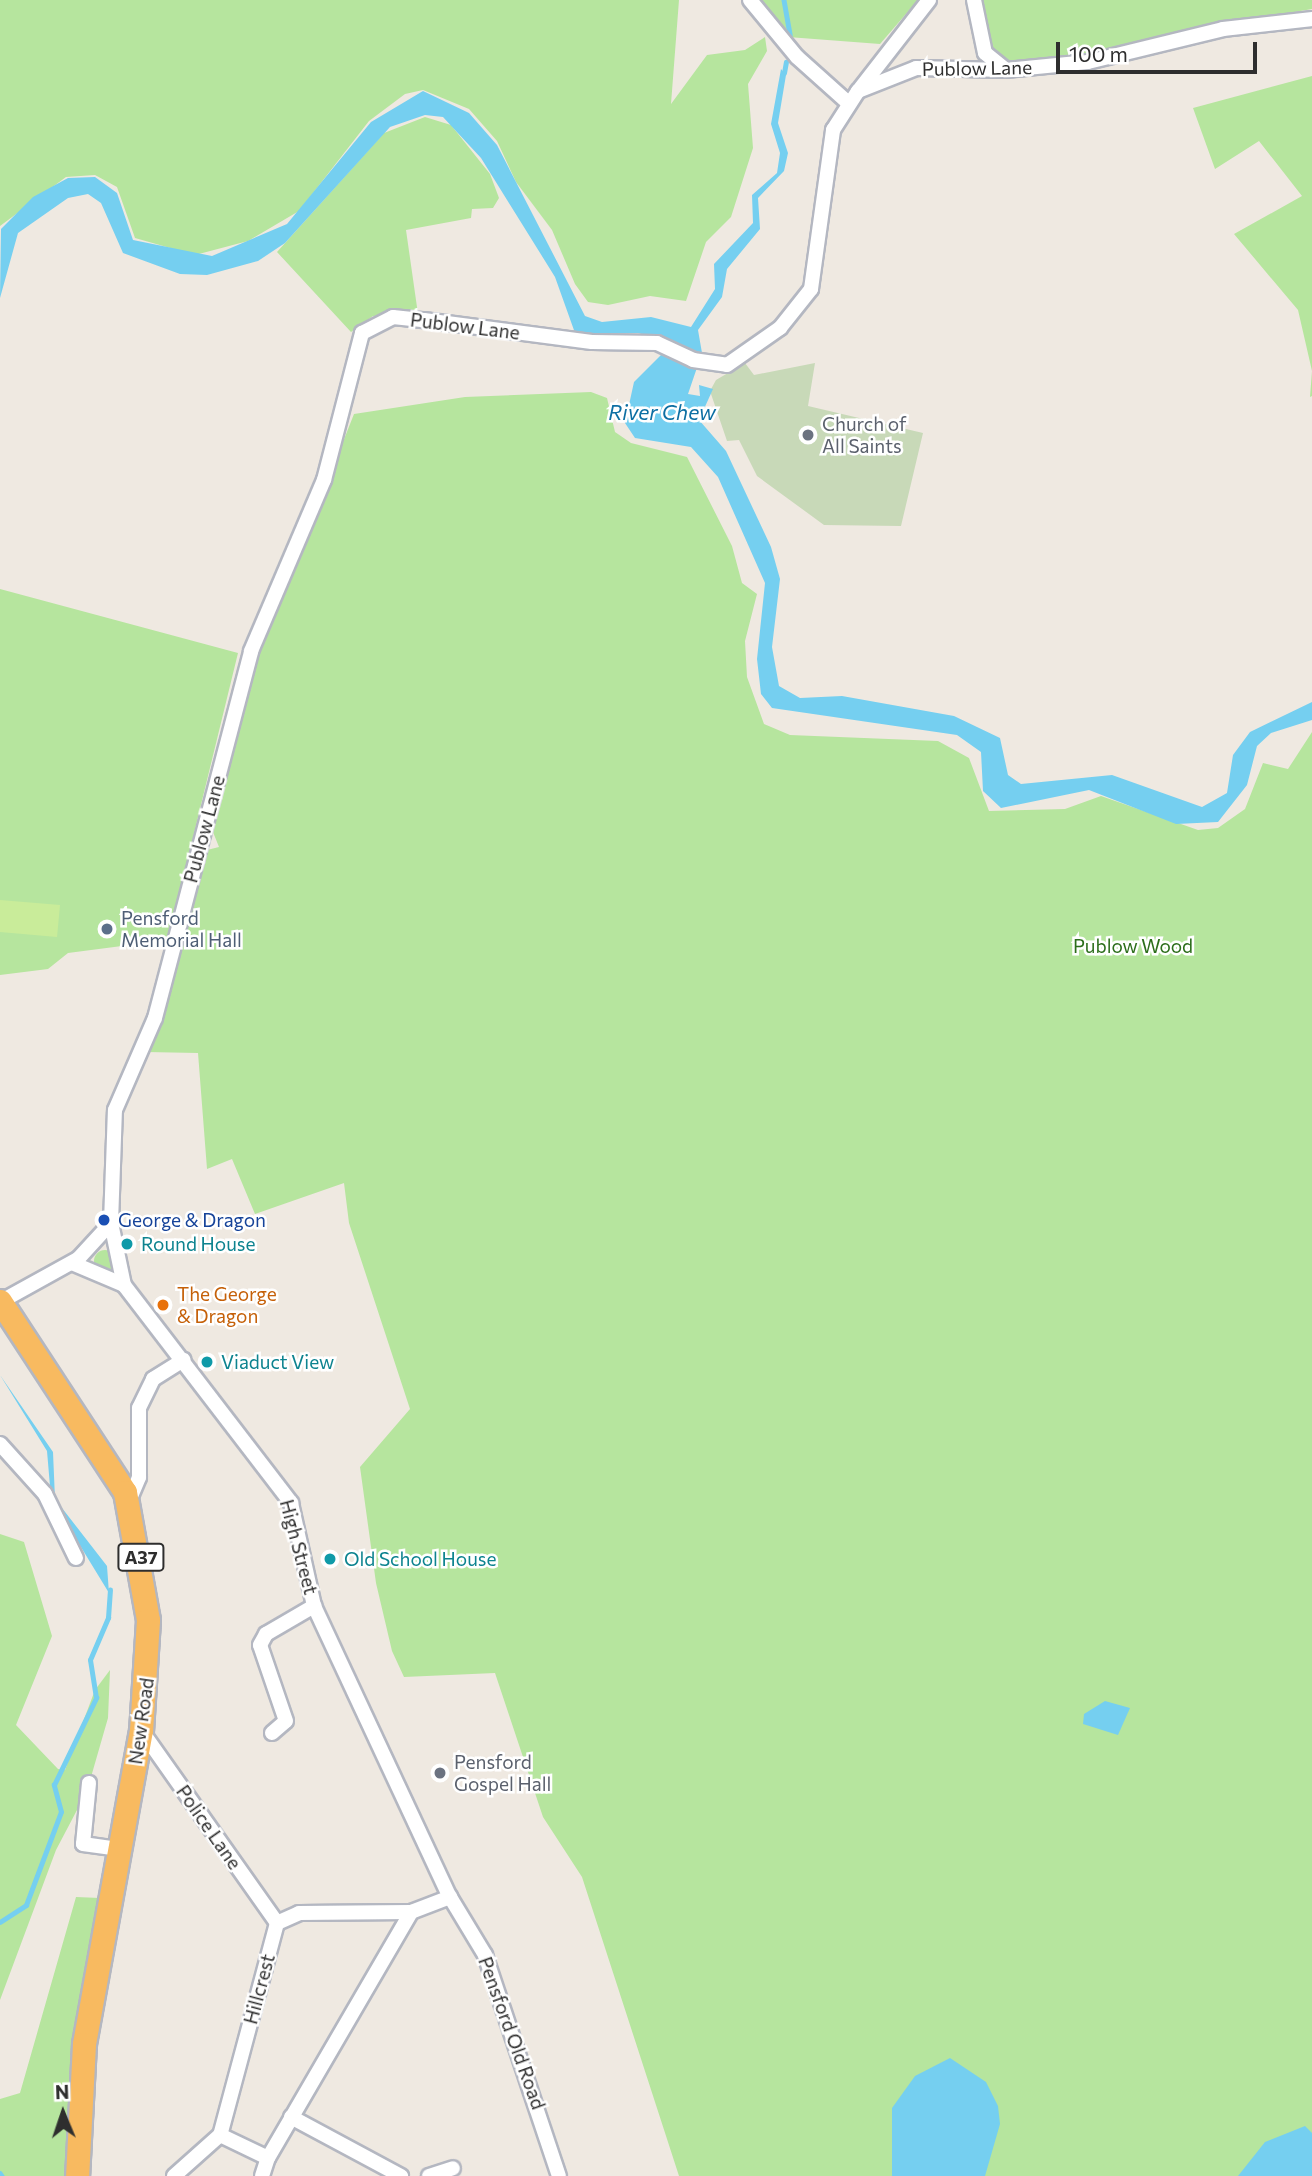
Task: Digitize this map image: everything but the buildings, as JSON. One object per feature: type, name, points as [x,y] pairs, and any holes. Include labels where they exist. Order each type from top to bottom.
[{"type":"highway","name":"New Road","points":[[0,1302],[129,1500],[148,1620],[141,1730],[84,2044],[76,2176]]},
{"type":"street","points":[[750,0],[797,57],[846,101]]},
{"type":"street","points":[[858,91],[929,0]]},
{"type":"street","points":[[974,0],[985,53],[1006,70]]},
{"type":"street","name":"Publow Lane","points":[[111,1223],[115,1110],[155,1018],[251,651],[324,480],[362,333],[393,317],[657,343],[716,365],[739,361],[780,328],[811,289],[833,130],[846,101],[858,91],[916,68],[1006,70],[1098,61],[1223,29],[1312,19]]},
{"type":"street","points":[[0,1302],[72,1263],[111,1223]]},
{"type":"street","name":"High Street","points":[[111,1223],[124,1285],[291,1503],[314,1606],[450,1897]]},
{"type":"street","points":[[72,1263],[124,1285]]},
{"type":"street","points":[[129,1500],[139,1477],[139,1408],[153,1379],[184,1360]]},
{"type":"street","points":[[0,1444],[42,1489],[76,1558]]},
{"type":"street","points":[[272,1733],[286,1721],[260,1645],[266,1634],[314,1606]]},
{"type":"street","name":"Police Lane","points":[[141,1730],[277,1923]]},
{"type":"street","points":[[89,1783],[83,1844],[120,1849]]},
{"type":"street","points":[[277,1923],[299,1913],[411,1912],[450,1897]]},
{"type":"street","name":"Pensford Old Road","points":[[450,1897],[485,1955],[559,2176]]},
{"type":"street","points":[[262,2176],[268,2158],[291,2117],[411,1912]]},
{"type":"street","name":"Hillcrest","points":[[220,2135],[277,1923]]},
{"type":"street","points":[[291,2117],[401,2176]]},
{"type":"street","points":[[174,2176],[220,2135],[268,2158]]},
{"type":"street","points":[[429,2176],[453,2168]]},
{"type":"green space","points":[[0,0],[679,0],[671,104],[707,55],[745,50],[765,37],[767,51],[748,84],[753,148],[731,217],[706,242],[686,301],[650,296],[608,305],[588,302],[575,284],[552,230],[516,182],[497,141],[469,109],[423,90],[405,94],[369,121],[299,211],[248,241],[195,255],[135,238],[117,187],[95,175],[66,177],[0,226]]},
{"type":"green space","points":[[756,0],[918,0],[880,44],[788,37]]},
{"type":"green space","points":[[978,0],[1312,0],[1312,9],[1179,32],[1116,51],[1007,62],[990,51]]},
{"type":"green space","points":[[1312,76],[1312,371],[1298,310],[1234,234],[1302,196],[1259,141],[1215,169],[1193,108]]},
{"type":"green space","points":[[425,117],[451,125],[490,174],[499,198],[493,208],[472,209],[471,218],[406,230],[418,314],[373,316],[351,332],[277,252],[384,133]]},
{"type":"green space","points":[[745,363],[754,375],[815,363],[808,406],[923,433],[901,526],[824,525],[757,476],[739,440],[727,441],[710,391],[716,380]]},
{"type":"green space","name":"Publow Wood","points":[[591,392],[607,398],[615,432],[631,443],[687,457],[732,546],[742,583],[757,594],[745,641],[747,677],[764,724],[790,735],[938,741],[969,758],[989,811],[1065,809],[1101,796],[1198,830],[1218,828],[1245,809],[1263,763],[1288,769],[1312,732],[1312,2176],[679,2176],[582,1877],[543,1817],[495,1673],[404,1677],[392,1651],[376,1583],[360,1467],[410,1409],[349,1223],[344,1183],[255,1214],[232,1159],[207,1169],[198,1053],[146,1052],[207,850],[219,847],[211,827],[258,657],[354,414],[465,397]]},
{"type":"green space","points":[[0,589],[238,653],[168,940],[68,953],[48,969],[0,975]]},
{"type":"green space","points":[[0,900],[60,905],[57,937],[0,932]]},
{"type":"green space","points":[[105,1250],[113,1253],[116,1261],[113,1269],[105,1272],[97,1269],[94,1261],[97,1253]]},
{"type":"green space","points":[[0,1534],[24,1542],[52,1636],[16,1725],[58,1769],[65,1770],[95,1690],[110,1670],[108,1718],[87,1791],[56,1850],[0,2000]]},
{"type":"green space","points":[[76,1897],[100,1898],[69,2176],[0,2176],[0,2099],[20,2093]]},
{"type":"water","name":"River Chew","points":[[781,69],[786,75],[778,123],[788,153],[784,171],[758,198],[760,229],[727,269],[722,297],[698,330],[702,353],[688,394],[700,396],[699,385],[713,389],[699,420],[726,451],[771,547],[780,579],[772,647],[779,686],[800,698],[842,696],[954,716],[1000,738],[1008,775],[1021,784],[1112,775],[1202,807],[1227,793],[1233,755],[1250,732],[1312,702],[1312,720],[1271,733],[1257,746],[1247,785],[1218,822],[1176,824],[1089,790],[1001,808],[983,791],[981,752],[957,735],[772,708],[761,694],[757,659],[765,583],[718,477],[691,447],[635,438],[625,423],[634,382],[673,343],[638,333],[575,333],[555,277],[481,158],[443,117],[425,115],[390,127],[285,243],[258,261],[207,275],[180,274],[123,253],[101,203],[88,194],[68,198],[18,233],[0,298],[1,229],[33,197],[68,178],[95,177],[117,193],[133,240],[212,256],[287,224],[371,122],[423,91],[469,113],[497,145],[585,316],[602,322],[651,317],[691,327],[715,289],[714,264],[753,223],[752,195],[777,173],[780,153],[771,124]]},
{"type":"water","points":[[0,1375],[53,1452],[55,1499],[107,1566],[109,1593],[51,1498],[47,1451]]},
{"type":"water","points":[[1105,1701],[1130,1708],[1118,1735],[1083,1724],[1084,1714]]},
{"type":"water","points":[[950,2058],[986,2082],[998,2106],[1000,2124],[985,2176],[892,2176],[892,2108],[915,2076]]},
{"type":"water","points":[[1305,2126],[1312,2133],[1312,2176],[1238,2176],[1265,2142]]},
{"type":"waterway","points":[[784,0],[790,34]]},
{"type":"waterway","points":[[784,73],[786,62]]},
{"type":"waterway","points":[[0,1922],[26,1905],[61,1812],[54,1785],[96,1698],[90,1660],[108,1618],[110,1590]]},
{"type":"place","name":"Church of All Saints","points":[[808,435]]},
{"type":"place","name":"Pensford Memorial Hall","points":[[107,929]]},
{"type":"place","name":"George & Dragon","points":[[104,1220]]},
{"type":"place","name":"Round House","points":[[127,1244]]},
{"type":"place","name":"The George & Dragon","points":[[163,1305]]},
{"type":"place","name":"Viaduct View","points":[[207,1362]]},
{"type":"place","name":"Old School House","points":[[330,1559]]},
{"type":"place","name":"Pensford Gospel Hall","points":[[440,1773]]}]
